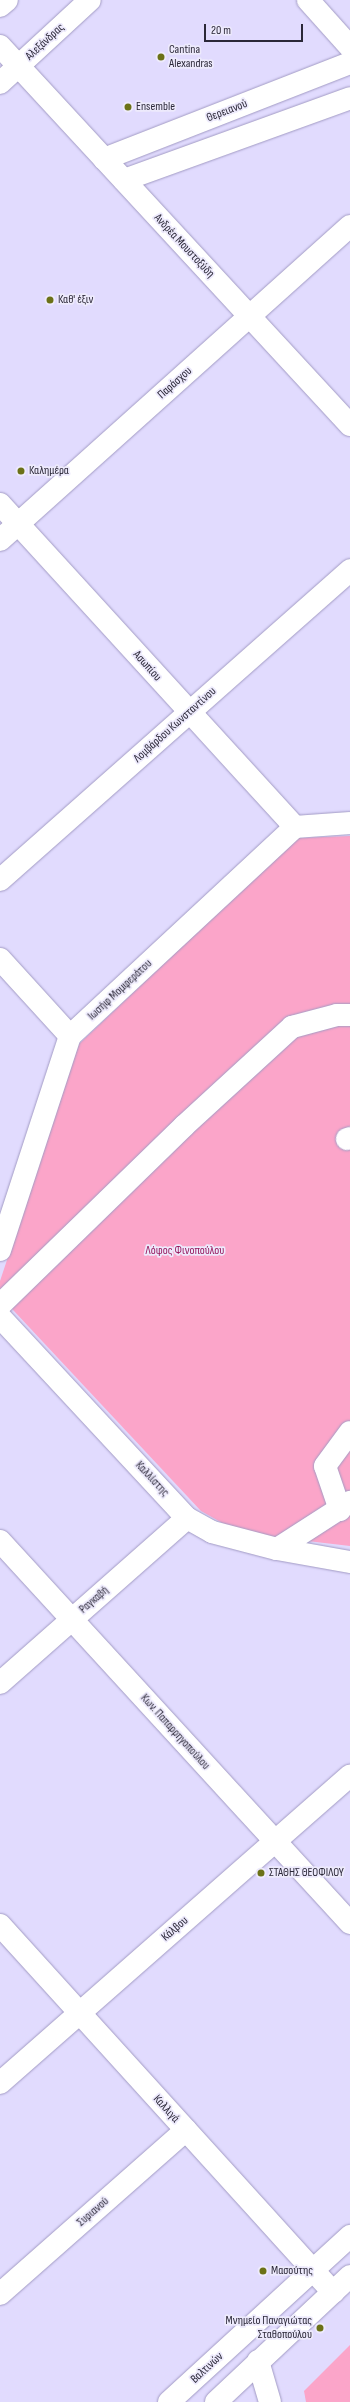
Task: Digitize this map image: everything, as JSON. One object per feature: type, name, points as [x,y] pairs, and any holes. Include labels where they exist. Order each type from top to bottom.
[{"type":"street","points":[[0,6],[7,0]]},
{"type":"street","name":"Αλεξάνδρας","points":[[0,83],[90,0]]},
{"type":"street","points":[[308,0],[350,47]]},
{"type":"street","name":"Ανδρέα Μουστοξύδη","points":[[0,46],[350,425]]},
{"type":"street","name":"Θερειανού","points":[[104,159],[350,63]]},
{"type":"street","points":[[124,180],[350,98]]},
{"type":"street","name":"Παράσχου","points":[[0,540],[350,226]]},
{"type":"street","name":"Ασωπίου","points":[[0,504],[295,827]]},
{"type":"street","name":"Λομβάρδου Κωνσταντίνου","points":[[0,880],[350,570]]},
{"type":"street","points":[[295,827],[350,823]]},
{"type":"street","name":"Ιωσήφ Μομφεράτου","points":[[0,1250],[70,1036],[295,827]]},
{"type":"street","points":[[0,958],[70,1036]]},
{"type":"street","points":[[0,1305],[184,1126],[292,1027],[337,1014],[350,1015]]},
{"type":"street","name":"Καλλίστης","points":[[0,1317],[187,1518],[212,1532],[277,1549],[350,1562]]},
{"type":"street","points":[[277,1549],[345,1506],[325,1466],[350,1432]]},
{"type":"street","name":"Ραγκαβή","points":[[0,1683],[187,1518]]},
{"type":"street","name":"Κων. Παπαρρηγοπούλου","points":[[0,1541],[350,1923]]},
{"type":"street","name":"Κάλβου","points":[[0,2083],[350,1776]]},
{"type":"street","name":"Καλλιγά","points":[[0,1925],[333,2292]]},
{"type":"street","name":"Συριανού","points":[[0,2294],[186,2130]]},
{"type":"street","name":"Βαλτινών","points":[[169,2402],[350,2236]]},
{"type":"street","points":[[216,2402],[350,2276]]},
{"type":"street","points":[[258,2361],[270,2402]]},
{"type":"green space","name":"Λόφος Φινοπούλου","points":[[350,836],[350,1546],[240,1533],[201,1511],[0,1296],[0,1281],[79,1044],[296,838]]},
{"type":"green space","points":[[350,2345],[350,2402],[306,2402],[304,2391]]},
{"type":"place","name":"Cantina Alexandras","points":[[161,57]]},
{"type":"place","name":"Ensemble","points":[[128,107]]},
{"type":"place","name":"Καθ' έξιν","points":[[50,300]]},
{"type":"place","name":"Καλημέρα","points":[[21,471]]},
{"type":"place","name":"ΣΤΑΘΗΣ ΘΕΟΦΙΛΟΥ","points":[[261,1873]]},
{"type":"place","name":"Μασούτης","points":[[263,2271]]},
{"type":"place","name":"Μνημείο Παναγιώτας Σταθοπούλου","points":[[320,2328]]}]
